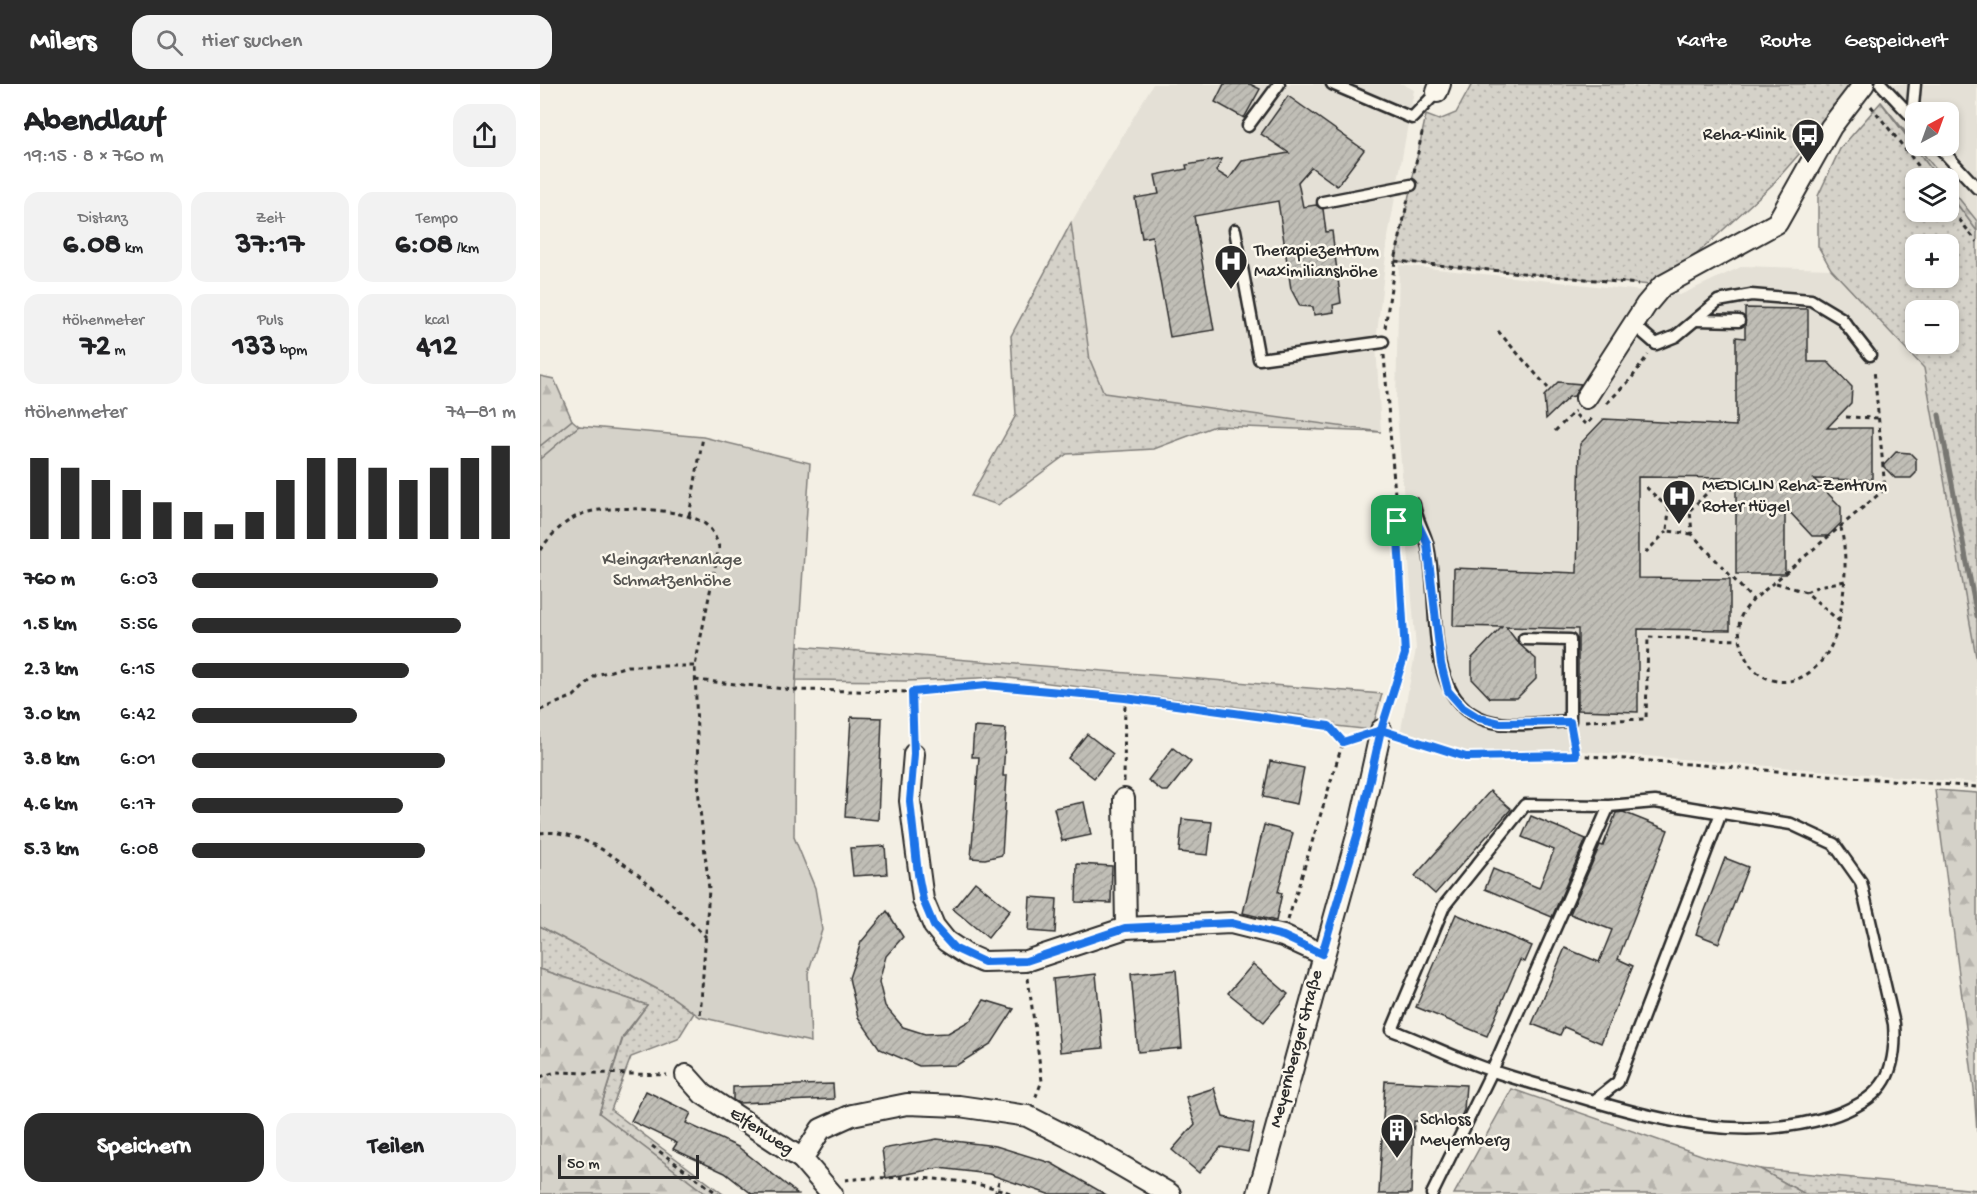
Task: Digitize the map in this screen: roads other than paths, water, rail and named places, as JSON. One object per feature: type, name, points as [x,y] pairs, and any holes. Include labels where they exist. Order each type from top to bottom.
[{"type":"street","points":[[1586,398],[1633,324],[1662,286],[1777,223],[1831,128],[1862,87]]},
{"type":"street","name":"Meyernberger Straße","points":[[1258,1194],[1322,954],[1359,829],[1381,730]]},
{"type":"street","points":[[914,754],[910,801],[923,900],[934,926],[954,948],[984,962],[1026,961],[1125,928],[1231,923],[1283,936],[1322,954]]},
{"type":"street","points":[[1124,799],[1125,928]]},
{"type":"street","name":"Elfenweg","points":[[686,1076],[703,1094],[802,1159],[827,1188]]},
{"type":"street","points":[[802,1159],[821,1129],[852,1115],[907,1104],[959,1106],[1027,1116],[1096,1151],[1170,1194]]},
{"type":"lane","points":[[1248,126],[1279,84]]},
{"type":"lane","points":[[1332,84],[1412,118],[1438,88]]},
{"type":"lane","points":[[1881,84],[1905,109]]},
{"type":"lane","points":[[1914,102],[1915,84]]},
{"type":"lane","points":[[1947,156],[1977,188]]},
{"type":"lane","points":[[1323,202],[1411,185]]},
{"type":"lane","points":[[1235,230],[1259,359],[1383,342]]},
{"type":"lane","points":[[1633,324],[1656,344],[1676,336],[1718,301],[1751,295],[1811,300],[1841,318],[1870,355]]},
{"type":"lane","points":[[1696,321],[1739,321]]},
{"type":"lane","points":[[1414,504],[1416,520],[1427,543],[1441,664],[1448,691],[1463,708],[1479,718],[1500,723],[1570,722],[1570,640],[1524,639]]},
{"type":"lane","points":[[1397,521],[1416,520]]},
{"type":"lane","points":[[1655,802],[1721,813],[1791,824],[1812,832],[1834,844],[1861,882],[1894,1024],[1896,1044],[1892,1065],[1884,1084],[1873,1097],[1853,1109],[1802,1125],[1718,1129],[1652,1119],[1492,1071],[1392,1030],[1444,906],[1525,805],[1609,806],[1655,802]]},
{"type":"lane","points":[[1432,1194],[1492,1071],[1609,806]]},
{"type":"lane","points":[[1594,1101],[1617,1082],[1721,813]]},
{"type":"waterway","points":[[1939,415],[1977,616]]},
{"type":"place","name":"Reha-Klinik","points":[[1808,164]]},
{"type":"place","name":"Therapiezentrum Maximilianshöhe","points":[[1231,290]]},
{"type":"place","name":"MEDICLIN Reha-Zentrum Roter Hügel","points":[[1679,525]]},
{"type":"place","name":"Schloss Meyernberg","points":[[1397,1159]]},
{"type":"park label","name":"Kleingartenanlage Schmatzenhöhe","points":[[672,570]]}]
